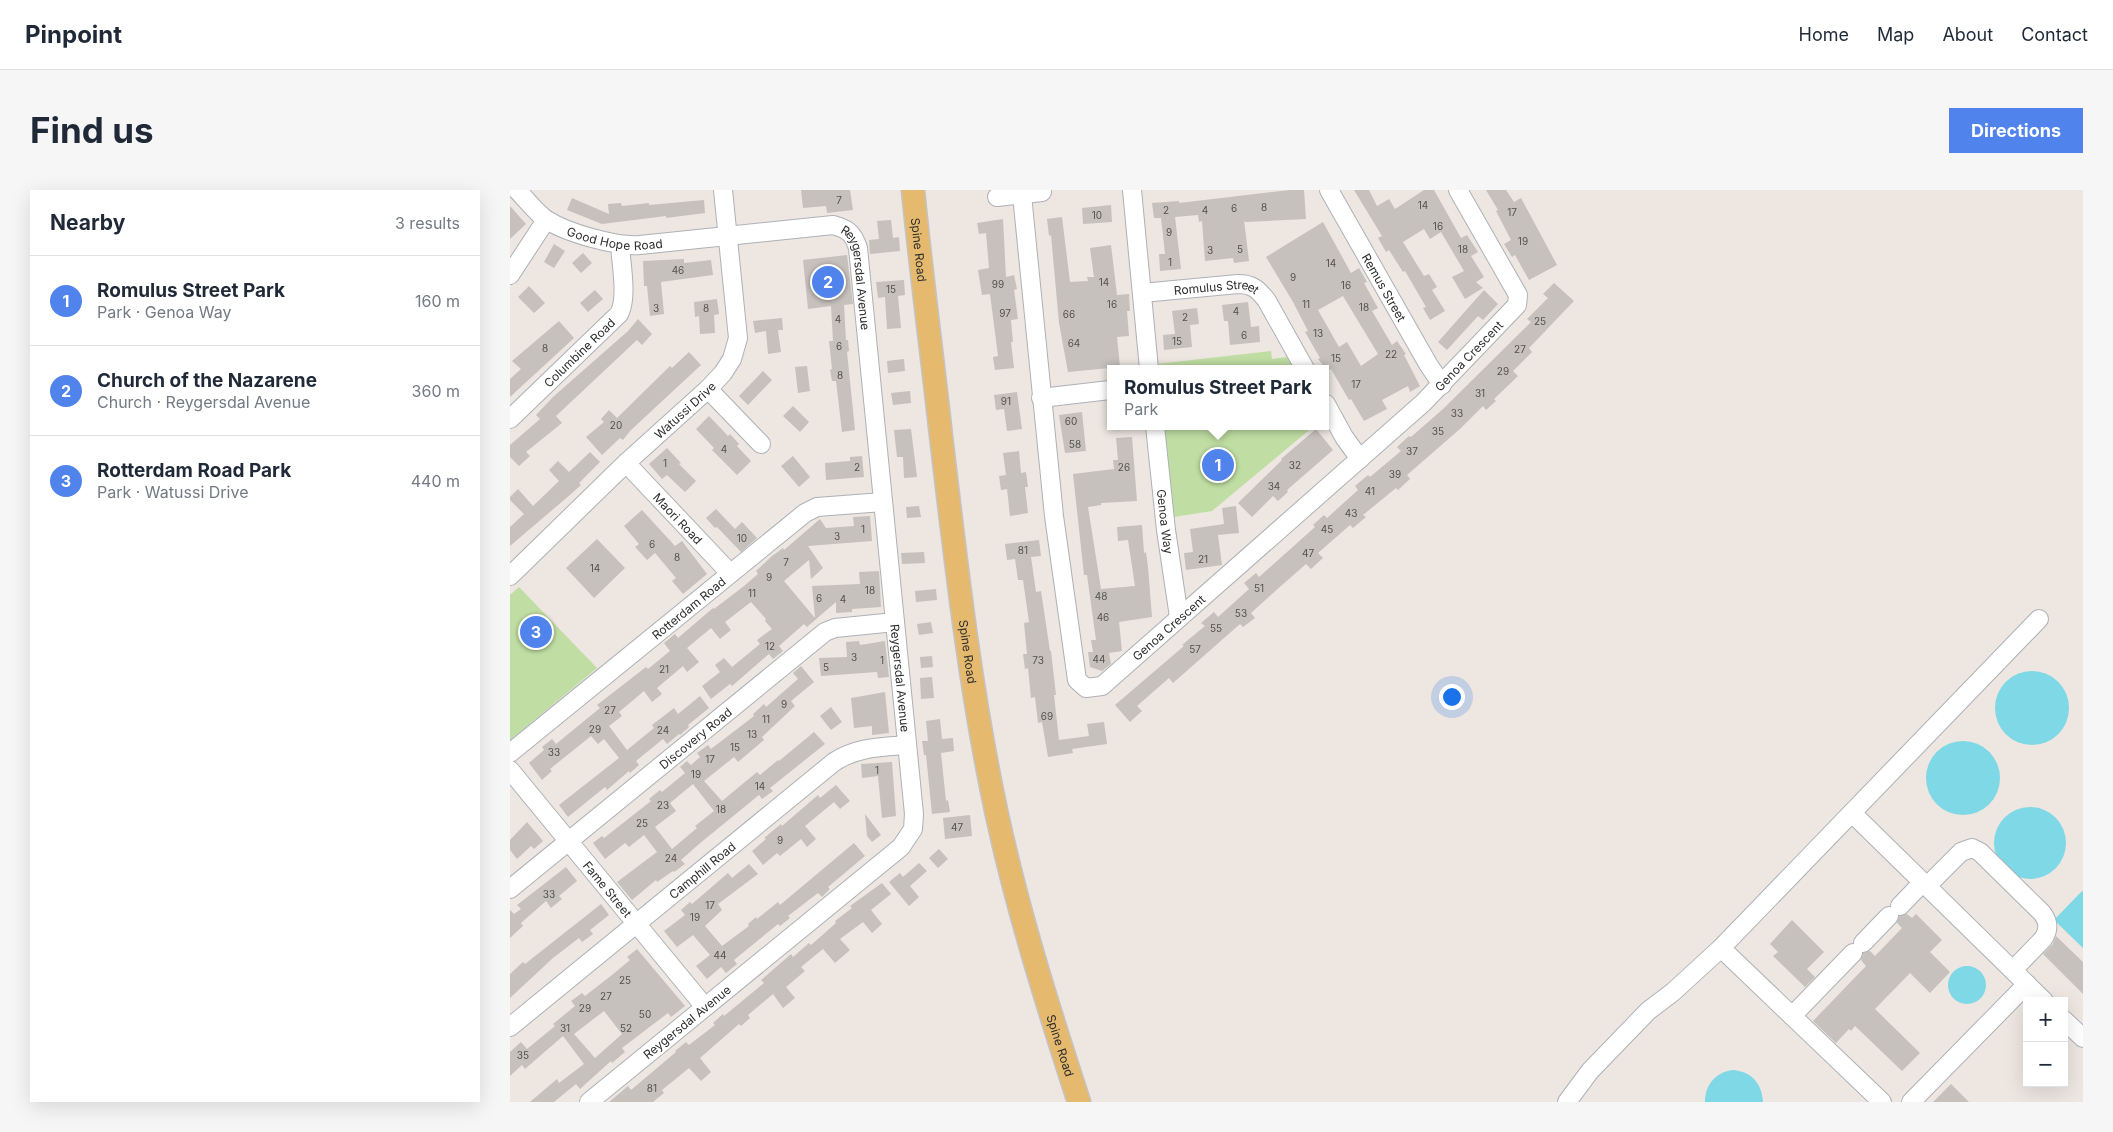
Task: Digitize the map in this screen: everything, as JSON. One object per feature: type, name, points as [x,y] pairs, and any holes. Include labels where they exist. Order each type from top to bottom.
[{"type":"main road","name":"Spine Road","points":[[913,190],[952,526],[975,702],[997,816],[1024,921],[1044,993],[1079,1102]]},
{"type":"street","name":"Good Hope Road","points":[[517,190],[546,220],[620,245],[631,246],[727,236]]},
{"type":"street","name":"Watussi Drive","points":[[510,576],[626,463],[708,389],[723,373],[732,359],[738,338],[723,190]]},
{"type":"street","points":[[1132,190],[1149,365]]},
{"type":"street","name":"Remus Street","points":[[1329,190],[1428,364],[1442,384]]},
{"type":"street","name":"Genoa Crescent","points":[[1022,195],[1054,516],[1077,680],[1086,688],[1102,686],[1360,459],[1442,384],[1516,306],[1518,295],[1458,190]]},
{"type":"street","points":[[997,197],[1042,192]]},
{"type":"street","points":[[510,275],[546,220]]},
{"type":"street","name":"Reygersdal Avenue","points":[[589,1102],[901,847],[913,829],[914,821],[907,745],[858,248],[850,231],[833,225],[727,236]]},
{"type":"street","name":"Columbine Road","points":[[510,419],[619,314],[622,309],[623,294],[620,245]]},
{"type":"street","name":"Romulus Street","points":[[1142,293],[1238,284],[1253,286],[1267,300],[1304,365]]},
{"type":"street","points":[[708,389],[762,444]]},
{"type":"street","points":[[1041,398],[1107,390]]},
{"type":"street","points":[[1329,410],[1344,437],[1360,459]]},
{"type":"street","name":"Genoa Way","points":[[1155,430],[1166,530],[1180,618]]},
{"type":"street","name":"Maori Road","points":[[626,463],[730,573]]},
{"type":"street","name":"Rotterdam Road","points":[[510,753],[805,513],[817,507],[883,502]]},
{"type":"street","points":[[1571,1097],[1590,1071],[1641,1018],[1673,992],[1721,948],[2039,619]]},
{"type":"street","name":"Discovery Road","points":[[510,889],[825,632],[835,628],[895,622]]},
{"type":"street","name":"Camphill Road","points":[[510,1027],[834,762],[847,754],[859,750],[907,745]]},
{"type":"street","name":"Fame Street","points":[[510,770],[705,1007]]},
{"type":"street","points":[[1852,813],[2040,997]]},
{"type":"street","points":[[1792,1016],[1894,911],[1966,849],[1972,848],[1980,852],[2042,913],[2047,923],[2046,934],[2043,939],[2013,970]]},
{"type":"street","points":[[1721,948],[1882,1102]]},
{"type":"street","points":[[1911,1102],[2027,984]]},
{"type":"street","points":[[2068,1024],[2083,1038]]},
{"type":"green space","points":[[1271,351],[1272,359],[1287,357],[1292,365],[1157,365]]},
{"type":"green space","points":[[1164,430],[1309,430],[1212,511],[1174,517]]},
{"type":"green space","points":[[519,587],[597,668],[510,740],[510,595]]},
{"type":"water","points":[[2032,671],[2046,674],[2058,682],[2066,694],[2069,708],[2066,722],[2058,734],[2046,742],[2032,745],[2018,742],[2006,734],[1998,722],[1995,708],[1998,694],[2006,682],[2018,674]]},
{"type":"water","points":[[1963,741],[1977,744],[1989,752],[1997,764],[2000,778],[1997,792],[1989,804],[1977,812],[1963,815],[1949,812],[1937,804],[1929,792],[1926,778],[1929,764],[1937,752],[1949,744]]},
{"type":"water","points":[[2037,807],[2056,817],[2064,829],[2066,843],[2064,857],[2056,869],[2044,877],[2023,879],[2004,869],[1996,857],[1994,836],[2004,817],[2016,809]]},
{"type":"water","points":[[2083,892],[2083,948],[2054,920]]},
{"type":"water","points":[[1967,966],[1981,971],[1986,985],[1981,999],[1967,1004],[1953,999],[1948,985],[1953,971]]},
{"type":"water","points":[[1732,1070],[1745,1073],[1754,1079],[1760,1089],[1763,1102],[1705,1102],[1707,1090],[1712,1081],[1721,1074]]},
{"type":"building","points":[[801,190],[850,190],[853,210],[827,213],[826,206],[803,208]]},
{"type":"building","points":[[1304,190],[1306,219],[1245,222],[1244,220],[1249,261],[1234,263],[1233,258],[1205,261],[1202,221],[1199,222],[1198,215],[1175,217],[1181,269],[1160,271],[1159,254],[1165,254],[1161,218],[1154,218],[1152,203],[1179,201],[1179,203]]},
{"type":"building","points":[[1354,190],[1369,190],[1377,206],[1389,199],[1395,209],[1424,190],[1434,190],[1461,238],[1467,235],[1478,252],[1471,256],[1484,277],[1476,282],[1483,288],[1465,299],[1452,277],[1464,271],[1441,232],[1430,239],[1424,229],[1403,242],[1424,276],[1429,274],[1437,287],[1432,290],[1445,311],[1430,320],[1423,308],[1426,307],[1405,271],[1403,272],[1389,250],[1386,252],[1378,238],[1382,236]]},
{"type":"building","points":[[1486,190],[1506,190],[1514,202],[1521,198],[1557,265],[1529,280],[1515,255],[1512,257],[1504,244],[1511,240],[1496,211],[1498,210]]},
{"type":"building","points":[[572,198],[609,214],[608,204],[621,203],[622,206],[649,203],[649,205],[704,200],[705,213],[602,224],[567,210]]},
{"type":"building","points":[[1111,205],[1112,222],[1083,224],[1082,208]]},
{"type":"building","points":[[510,206],[526,224],[510,239]]},
{"type":"building","points":[[1062,217],[1070,282],[1088,281],[1087,277],[1094,277],[1090,248],[1111,245],[1117,295],[1129,294],[1130,311],[1127,311],[1129,336],[1117,337],[1120,365],[1107,365],[1107,368],[1068,372],[1059,323],[1051,235],[1049,236],[1047,219]]},
{"type":"building","points":[[1003,219],[1006,277],[1014,275],[1017,289],[1014,290],[1018,319],[1011,320],[1014,368],[995,370],[993,357],[998,356],[990,294],[982,295],[978,270],[989,268],[986,233],[979,234],[977,223]]},
{"type":"building","points":[[891,220],[893,238],[899,237],[900,251],[870,254],[869,240],[879,239],[877,221]]},
{"type":"building","points":[[1323,222],[1351,273],[1359,268],[1367,282],[1364,283],[1378,308],[1372,311],[1392,345],[1397,341],[1406,354],[1404,355],[1420,386],[1410,392],[1408,386],[1382,400],[1387,409],[1364,421],[1331,369],[1329,370],[1329,365],[1323,365],[1318,359],[1320,358],[1305,332],[1308,331],[1266,257]],"holes":[[[1343,296],[1378,354],[1361,366],[1347,342],[1339,347],[1318,310]]]},
{"type":"building","points":[[554,244],[565,251],[554,268],[544,262]]},
{"type":"building","points":[[583,253],[592,263],[581,273],[572,263]]},
{"type":"building","points":[[847,255],[853,304],[844,305],[855,430],[842,432],[836,381],[832,381],[830,370],[832,369],[829,341],[833,341],[831,306],[808,309],[803,260]]},
{"type":"building","points":[[684,259],[684,263],[711,260],[713,275],[661,282],[664,314],[650,316],[647,286],[644,286],[643,261]]},
{"type":"building","points":[[904,280],[905,295],[898,296],[901,328],[887,329],[885,297],[878,298],[876,282]]},
{"type":"building","points":[[1554,283],[1574,301],[1529,348],[1532,352],[1513,371],[1518,376],[1494,399],[1496,401],[1486,410],[1483,406],[1461,428],[1407,475],[1410,479],[1398,490],[1396,488],[1363,515],[1366,517],[1353,528],[1350,525],[1318,553],[1323,558],[1311,569],[1306,564],[1273,593],[1251,613],[1255,618],[1243,627],[1240,624],[1173,683],[1169,678],[1137,706],[1142,711],[1130,722],[1115,705],[1205,626],[1201,623],[1214,612],[1218,617],[1249,589],[1244,583],[1256,573],[1259,577],[1315,527],[1313,525],[1324,515],[1327,518],[1358,490],[1355,486],[1368,475],[1370,477],[1401,451],[1397,447],[1443,409],[1531,322],[1527,319],[1548,298],[1543,294]]},
{"type":"building","points":[[529,286],[545,303],[534,313],[518,297]]},
{"type":"building","points":[[595,290],[603,299],[588,312],[580,303]]},
{"type":"building","points":[[1484,290],[1498,304],[1483,320],[1478,316],[1447,350],[1438,342]]},
{"type":"building","points":[[717,299],[719,314],[714,315],[715,333],[700,334],[699,316],[695,317],[694,302]]},
{"type":"building","points":[[1248,302],[1251,327],[1259,326],[1260,342],[1230,345],[1228,321],[1224,321],[1222,305]]},
{"type":"building","points":[[1197,308],[1199,324],[1190,325],[1192,347],[1164,350],[1163,335],[1175,334],[1172,311]]},
{"type":"building","points":[[782,318],[783,330],[778,330],[781,352],[768,354],[766,331],[755,333],[753,321]]},
{"type":"building","points":[[638,319],[652,334],[642,345],[637,340],[556,416],[562,423],[526,452],[530,456],[519,466],[510,457],[510,445],[540,419],[536,415],[553,397],[628,331]]},
{"type":"building","points":[[559,321],[574,338],[510,397],[510,379],[521,369],[512,361]]},
{"type":"building","points":[[689,352],[701,365],[630,431],[623,440],[620,438],[602,455],[586,437],[604,422],[601,419],[609,410],[617,418],[670,366],[672,368]]},
{"type":"building","points":[[904,359],[905,371],[888,373],[887,361]]},
{"type":"building","points":[[807,366],[810,391],[798,393],[795,367]]},
{"type":"building","points":[[763,371],[772,380],[748,405],[739,396]]},
{"type":"building","points":[[910,391],[911,403],[893,405],[891,393]]},
{"type":"building","points":[[1017,392],[1022,429],[1007,431],[1004,409],[996,410],[994,395]]},
{"type":"building","points":[[793,406],[809,422],[800,432],[783,416]]},
{"type":"building","points":[[1082,412],[1086,451],[1065,453],[1059,415]]},
{"type":"building","points":[[709,416],[728,436],[730,434],[739,444],[737,446],[751,461],[737,475],[712,450],[714,448],[696,429]]},
{"type":"building","points":[[911,429],[917,477],[904,478],[903,457],[897,457],[894,430]]},
{"type":"building","points":[[1315,430],[1333,450],[1287,490],[1288,492],[1278,501],[1273,496],[1252,517],[1238,503],[1281,459]]},
{"type":"building","points":[[1132,437],[1137,501],[1101,503],[1101,505],[1088,507],[1101,589],[1135,586],[1128,540],[1118,541],[1117,527],[1142,525],[1152,617],[1119,622],[1122,651],[1109,653],[1111,664],[1102,671],[1090,667],[1088,652],[1093,652],[1091,640],[1096,640],[1087,575],[1084,575],[1073,474],[1114,469],[1113,460],[1118,460],[1116,438]]},
{"type":"building","points":[[667,448],[681,463],[679,464],[696,481],[685,492],[667,475],[662,479],[649,464]]},
{"type":"building","points":[[1019,451],[1021,473],[1026,472],[1028,487],[1025,487],[1028,513],[1010,516],[1007,489],[1001,490],[999,476],[1006,475],[1003,453]]},
{"type":"building","points":[[590,452],[600,462],[579,483],[581,485],[510,546],[510,527],[524,514],[510,500],[510,497],[518,489],[533,506],[559,481],[549,470],[558,461],[569,472]]},
{"type":"building","points":[[793,456],[810,477],[799,487],[781,466]]},
{"type":"building","points":[[862,456],[864,477],[826,480],[825,463],[850,461],[850,457]]},
{"type":"building","points":[[919,506],[921,517],[907,518],[906,507]]},
{"type":"building","points":[[1236,506],[1239,533],[1218,535],[1222,565],[1186,570],[1184,553],[1193,552],[1190,529],[1224,524],[1222,508]]},
{"type":"building","points":[[716,509],[735,529],[742,522],[757,538],[741,552],[706,518]]},
{"type":"building","points":[[642,510],[675,546],[682,541],[707,574],[683,594],[672,581],[676,578],[655,553],[647,560],[635,547],[639,544],[624,526]]},
{"type":"building","points":[[870,516],[872,541],[808,546],[823,568],[811,579],[809,560],[784,581],[815,618],[812,586],[860,584],[859,572],[879,571],[881,607],[852,609],[852,612],[836,613],[836,602],[807,627],[804,624],[779,646],[783,651],[773,659],[769,654],[732,686],[730,684],[711,699],[702,686],[720,672],[715,665],[724,658],[732,667],[760,644],[757,640],[772,629],[751,602],[725,622],[731,630],[720,639],[711,628],[687,648],[699,662],[687,672],[683,666],[657,688],[662,694],[652,702],[644,691],[619,712],[622,716],[609,726],[627,750],[654,728],[652,725],[674,708],[678,714],[700,696],[709,708],[688,725],[689,727],[680,735],[667,744],[663,739],[636,761],[639,765],[630,773],[629,771],[607,790],[605,787],[568,817],[559,805],[619,758],[604,739],[598,744],[591,736],[550,769],[552,771],[542,780],[529,763],[544,750],[542,747],[552,739],[556,744],[600,708],[597,705],[670,651],[664,643],[675,634],[678,638],[713,608],[744,586],[758,574],[756,571],[772,556],[783,548],[784,550],[820,519],[826,528],[854,526],[853,517]]},
{"type":"building","points":[[597,539],[625,568],[594,598],[566,568]]},
{"type":"building","points":[[1039,540],[1041,556],[1031,557],[1036,592],[1041,591],[1051,651],[1059,740],[1089,736],[1087,724],[1104,722],[1107,744],[1072,749],[1073,753],[1048,757],[1042,722],[1038,723],[1035,697],[1031,698],[1028,668],[1025,669],[1023,654],[1027,654],[1024,623],[1029,622],[1023,580],[1018,580],[1015,559],[1007,560],[1005,544]]},
{"type":"building","points":[[924,552],[925,563],[902,564],[901,553]]},
{"type":"building","points":[[936,589],[937,600],[916,602],[915,591]]},
{"type":"building","points":[[931,622],[933,633],[919,635],[917,624]]},
{"type":"building","points":[[859,641],[860,645],[885,641],[889,677],[878,678],[877,672],[821,676],[819,658],[847,657],[846,642]]},
{"type":"building","points":[[932,656],[933,667],[921,668],[920,657]]},
{"type":"building","points":[[801,666],[814,682],[791,701],[795,706],[762,737],[764,740],[738,762],[734,757],[704,781],[722,801],[757,772],[760,775],[779,761],[814,732],[825,744],[770,788],[773,791],[762,799],[759,795],[699,844],[681,860],[685,864],[657,882],[656,880],[632,900],[617,882],[657,852],[644,835],[629,847],[625,843],[605,859],[593,843],[602,836],[604,838],[651,801],[649,799],[660,790],[662,792],[685,773],[680,767],[687,761],[691,765],[700,757],[697,753],[708,745],[711,749],[754,716],[753,714],[764,704],[766,707],[798,679],[793,673]],"holes":[[[693,784],[714,811],[695,826],[697,828],[672,849],[655,827],[676,811],[670,803]]]},
{"type":"building","points":[[932,677],[934,698],[921,699],[920,678]]},
{"type":"building","points":[[885,692],[889,733],[872,735],[872,726],[854,728],[851,698]]},
{"type":"building","points":[[831,707],[842,722],[831,730],[820,716]]},
{"type":"building","points":[[940,719],[942,739],[953,738],[954,751],[941,753],[946,801],[948,800],[950,812],[932,814],[926,755],[924,755],[922,741],[928,741],[926,721]]},
{"type":"building","points":[[892,762],[896,816],[882,818],[878,776],[862,778],[861,764]]},
{"type":"building","points":[[836,785],[850,801],[840,809],[834,802],[805,826],[816,839],[807,847],[801,839],[780,856],[777,853],[763,865],[752,851],[781,824],[782,826],[818,795],[820,798]]},
{"type":"building","points":[[865,814],[881,835],[872,842],[867,836]]},
{"type":"building","points":[[970,815],[972,836],[945,839],[943,818]]},
{"type":"building","points":[[527,822],[543,841],[534,849],[531,846],[517,859],[510,850],[510,840]]},
{"type":"building","points":[[854,843],[865,856],[828,887],[830,889],[822,897],[818,893],[788,916],[790,918],[780,926],[778,924],[734,960],[737,964],[726,973],[721,967],[707,979],[696,966],[710,955],[693,935],[677,947],[664,931],[685,915],[681,910],[690,902],[692,904],[728,873],[732,878],[749,864],[758,874],[718,904],[722,910],[705,926],[722,946],[749,926],[748,924],[756,917],[757,919],[778,902],[780,905]]},
{"type":"building","points":[[939,849],[948,859],[938,868],[929,858]]},
{"type":"building","points":[[919,863],[927,871],[910,886],[919,897],[909,906],[889,882],[900,873],[903,877]]},
{"type":"building","points":[[566,867],[577,881],[559,896],[562,899],[551,908],[546,901],[521,923],[523,926],[510,938],[510,910],[514,914],[521,909],[517,905]]},
{"type":"building","points":[[882,883],[891,894],[871,910],[882,924],[872,933],[863,922],[840,939],[850,950],[835,963],[823,949],[801,967],[805,971],[786,987],[795,998],[783,1008],[773,994],[748,1015],[750,1018],[741,1026],[739,1024],[700,1058],[711,1072],[701,1081],[689,1068],[662,1090],[664,1093],[653,1102],[609,1102],[628,1086],[631,1090],[686,1042],[689,1045],[715,1025],[713,1023],[764,983],[761,980],[791,954],[793,957],[809,943],[811,945],[836,923],[835,921],[852,908],[850,906]]},
{"type":"building","points":[[601,904],[609,915],[590,930],[593,934],[582,942],[579,938],[553,958],[510,998],[510,974],[523,962],[525,964]]},
{"type":"building","points":[[1907,914],[1912,918],[1916,914],[1942,940],[1930,952],[1950,972],[1930,993],[1910,973],[1875,1009],[1920,1053],[1902,1071],[1855,1026],[1851,1031],[1849,1029],[1836,1043],[1813,1021],[1866,966],[1861,960],[1863,953],[1870,951],[1875,956],[1902,928],[1897,923],[1899,916]]},
{"type":"building","points":[[1792,920],[1824,952],[1807,969],[1815,977],[1805,987],[1773,956],[1778,952],[1770,944]]},
{"type":"building","points":[[2056,936],[2083,962],[2083,994],[2043,954],[2052,945]]},
{"type":"building","points":[[637,949],[685,1006],[671,1017],[668,1013],[622,1048],[625,1052],[612,1063],[611,1061],[580,1089],[576,1084],[554,1102],[530,1102],[557,1079],[559,1083],[584,1064],[563,1036],[525,1069],[522,1065],[510,1076],[510,1052],[521,1042],[527,1049],[555,1026],[553,1024],[575,1006],[571,1001],[582,993],[585,996],[612,975],[630,960],[627,957]],"holes":[[[604,1011],[622,1034],[595,1058],[574,1034]]]},
{"type":"building","points":[[1951,1084],[1969,1102],[1933,1102]]},
{"type":"place","name":"Church of the Nazarene","points":[[828,282]]},
{"type":"place","name":"Romulus Street Park","points":[[1218,465]]},
{"type":"place","name":"Rotterdam Road Park","points":[[536,632]]}]
